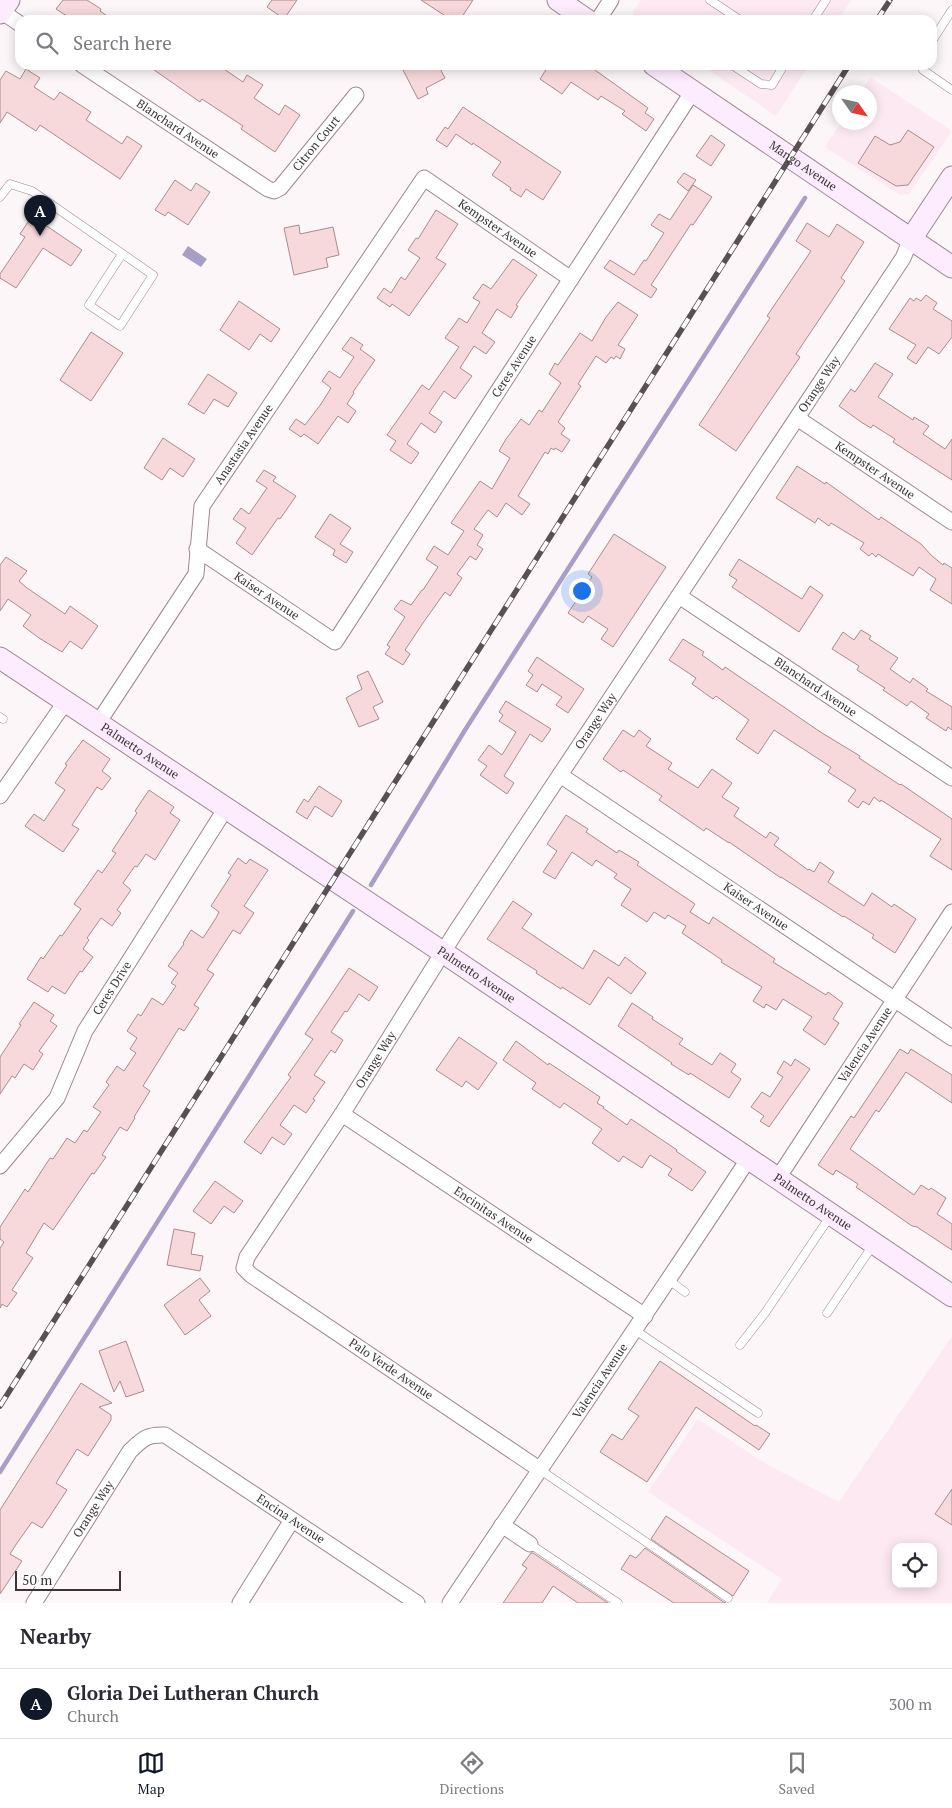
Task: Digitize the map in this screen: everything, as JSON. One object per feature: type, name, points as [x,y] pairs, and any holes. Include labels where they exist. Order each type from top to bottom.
[{"type":"street","points":[[558,0],[580,15]]},
{"type":"street","points":[[601,15],[611,0]]},
{"type":"street","points":[[3,8],[15,19]]},
{"type":"street","name":"Blanchard Avenue","points":[[90,70],[268,189],[274,191]]},
{"type":"street","name":"Mango Avenue","points":[[662,70],[952,267]]},
{"type":"street","name":"Ceres Avenue","points":[[335,642],[693,91]]},
{"type":"street","name":"Citron Court","points":[[274,191],[280,188],[356,95]]},
{"type":"street","name":"Orange Way","points":[[244,1268],[247,1257],[342,1114],[455,933],[903,258],[911,239],[952,177]]},
{"type":"street","name":"Kempster Avenue","points":[[424,178],[571,279]]},
{"type":"street","name":"Anastasia Avenue","points":[[98,722],[196,574],[202,506],[424,178]]},
{"type":"street","name":"Kempster Avenue","points":[[797,418],[952,522]]},
{"type":"street","name":"Kaiser Avenue","points":[[198,549],[335,642]]},
{"type":"street","name":"Blanchard Avenue","points":[[679,596],[952,778]]},
{"type":"street","name":"Palmetto Avenue","points":[[0,658],[444,952],[952,1296]]},
{"type":"street","points":[[0,796],[66,701]]},
{"type":"street","name":"Kaiser Avenue","points":[[560,775],[952,1038]]},
{"type":"street","name":"Ceres Drive","points":[[0,1166],[56,1098],[85,1031],[226,808]]},
{"type":"street","name":"Valencia Avenue","points":[[778,1178],[952,912]]},
{"type":"street","name":"Encinitas Avenue","points":[[342,1114],[645,1316]]},
{"type":"street","name":"Valencia Avenue","points":[[450,1603],[539,1469],[645,1316],[749,1158]]},
{"type":"street","name":"Palo Verde Avenue","points":[[244,1268],[251,1275],[539,1469]]},
{"type":"street","name":"Orange Way","points":[[34,1603],[130,1451],[141,1440],[153,1434],[165,1435]]},
{"type":"street","name":"Encina Avenue","points":[[165,1435],[417,1603]]},
{"type":"street","points":[[240,1603],[292,1520]]},
{"type":"street","points":[[502,1525],[530,1544]]},
{"type":"lane","points":[[710,0],[732,15]]},
{"type":"lane","points":[[816,15],[826,0]]},
{"type":"lane","points":[[937,33],[952,10]]},
{"type":"lane","points":[[740,70],[762,84],[772,85],[781,70]]},
{"type":"lane","points":[[923,70],[952,90]]},
{"type":"lane","points":[[0,197],[10,184],[32,191],[153,275],[120,326],[89,305],[122,254]]},
{"type":"lane","points":[[740,1345],[765,1312],[831,1214]]},
{"type":"lane","points":[[827,1313],[874,1244]]},
{"type":"lane","points":[[669,1280],[686,1292]]},
{"type":"lane","points":[[635,1330],[758,1413]]},
{"type":"lane","points":[[539,1469],[728,1598]]},
{"type":"lane","points":[[530,1544],[618,1603]]},
{"type":"shaded area","points":[[641,0],[851,0],[841,15],[634,15],[633,12]]},
{"type":"shaded area","points":[[708,70],[806,70],[776,116]]},
{"type":"shaded area","points":[[870,77],[952,131],[909,194],[900,195],[825,147],[836,130],[877,130],[877,85],[865,85]]},
{"type":"shaded area","points":[[188,246],[207,259],[201,267],[182,255]]},
{"type":"shaded area","points":[[952,1336],[952,1603],[767,1603],[782,1579],[648,1492],[698,1419],[766,1464],[839,1502]]},
{"type":"building","points":[[63,0],[87,0],[101,9],[100,11],[106,15],[65,15],[56,9]]},
{"type":"building","points":[[272,0],[297,0],[287,15],[278,15],[267,7]]},
{"type":"building","points":[[421,0],[473,0],[463,15],[444,15]]},
{"type":"building","points":[[25,70],[28,70],[40,78],[34,87],[54,100],[60,92],[91,112],[86,120],[122,144],[127,136],[142,146],[120,179],[40,125],[36,131],[7,112],[0,123],[0,80],[6,71],[20,79]]},
{"type":"building","points":[[154,70],[225,70],[243,82],[247,75],[263,85],[254,98],[279,115],[285,105],[300,115],[275,152],[241,129],[243,126],[202,99],[200,102]]},
{"type":"building","points":[[403,70],[441,70],[445,78],[426,88],[428,94],[418,99]]},
{"type":"building","points":[[546,70],[595,70],[648,108],[645,113],[654,119],[646,131],[622,114],[625,111],[601,96],[598,100],[571,82],[562,94],[540,79]]},
{"type":"building","points":[[463,107],[561,172],[543,200],[526,189],[521,197],[510,190],[511,188],[492,175],[501,162],[473,143],[472,145],[456,134],[447,147],[436,140],[445,127],[448,129]]},
{"type":"building","points":[[908,130],[934,147],[908,185],[896,186],[858,163],[875,136],[890,145],[900,142]]},
{"type":"building","points":[[711,135],[725,145],[711,166],[696,156]]},
{"type":"building","points":[[684,173],[696,180],[688,191],[677,182]]},
{"type":"building","points":[[175,180],[191,191],[196,183],[210,192],[188,225],[168,212],[165,216],[155,210]]},
{"type":"building","points":[[693,185],[712,197],[693,225],[691,224],[651,285],[657,289],[651,298],[604,268],[610,260],[634,275],[644,260],[646,261],[664,233],[651,225],[659,214],[670,220]]},
{"type":"building","points":[[436,210],[458,224],[436,258],[446,264],[409,316],[392,304],[390,307],[377,298],[384,288],[391,293],[401,277],[405,280],[420,258],[408,250],[416,238],[418,239]]},
{"type":"building","points":[[32,216],[82,250],[71,266],[43,248],[16,288],[0,278],[0,274],[25,237],[20,234]]},
{"type":"building","points":[[807,223],[829,237],[837,224],[864,242],[841,278],[845,281],[796,354],[800,357],[736,451],[699,425],[770,318],[767,316],[811,251],[796,241]]},
{"type":"building","points":[[299,225],[300,234],[333,227],[339,255],[326,258],[328,267],[294,275],[284,228]]},
{"type":"building","points":[[513,259],[537,275],[516,305],[518,306],[511,318],[497,309],[482,333],[495,342],[486,354],[474,346],[460,368],[472,376],[455,399],[444,391],[429,413],[442,422],[435,433],[421,423],[407,444],[419,453],[411,464],[390,450],[396,441],[387,435],[422,385],[429,390],[459,347],[445,338],[459,318],[467,323],[480,302],[473,298],[483,284],[491,289]]},
{"type":"building","points":[[926,295],[937,303],[933,309],[952,321],[952,337],[939,354],[928,347],[916,364],[907,358],[916,345],[889,329],[910,298],[914,301],[916,298],[921,301]]},
{"type":"building","points":[[239,301],[280,329],[271,342],[260,334],[249,350],[220,330]]},
{"type":"building","points":[[618,302],[638,315],[618,345],[625,349],[620,359],[616,356],[614,359],[611,357],[606,363],[596,356],[578,384],[581,386],[558,422],[565,428],[561,434],[570,440],[562,452],[551,448],[548,454],[545,452],[518,496],[530,504],[522,515],[506,503],[497,517],[488,510],[474,529],[483,535],[477,545],[483,549],[476,560],[470,556],[457,574],[462,578],[450,596],[445,592],[423,623],[405,650],[410,654],[403,665],[385,654],[390,647],[387,645],[405,617],[394,609],[401,600],[411,605],[438,567],[426,559],[434,546],[448,555],[464,531],[451,523],[480,481],[492,489],[510,458],[499,451],[506,439],[521,419],[529,425],[539,410],[542,412],[561,383],[549,374],[555,363],[558,365],[580,333],[592,341],[606,317]]},
{"type":"building","points":[[91,332],[123,353],[91,401],[60,380]]},
{"type":"building","points":[[351,337],[363,345],[360,349],[375,360],[347,404],[356,411],[348,423],[338,416],[318,444],[304,434],[301,437],[289,429],[296,419],[305,425],[321,404],[331,388],[322,381],[329,371],[340,378],[354,357],[342,349]]},
{"type":"building","points":[[875,363],[893,374],[878,397],[913,420],[914,417],[929,426],[923,434],[945,449],[952,439],[952,480],[893,442],[895,439],[873,425],[871,428],[839,406],[851,389],[855,392]]},
{"type":"building","points":[[208,374],[237,393],[228,407],[214,399],[204,414],[188,404]]},
{"type":"building","points":[[163,438],[195,459],[183,477],[170,468],[162,480],[144,468]]},
{"type":"building","points":[[797,466],[825,484],[826,482],[879,520],[881,517],[921,544],[943,565],[944,563],[952,568],[952,604],[930,590],[936,579],[919,567],[913,576],[878,554],[876,557],[872,553],[869,556],[860,549],[864,543],[831,523],[829,526],[818,518],[815,523],[776,498]]},
{"type":"building","points":[[264,470],[276,477],[273,481],[296,496],[252,555],[236,543],[246,528],[233,519],[241,508],[249,514],[267,488],[256,481]]},
{"type":"building","points":[[330,514],[351,528],[340,544],[353,552],[346,563],[333,555],[335,550],[315,537]]},
{"type":"building","points":[[614,534],[666,567],[613,647],[601,639],[608,629],[588,616],[583,623],[568,613],[592,577],[588,574]]},
{"type":"building","points":[[6,557],[27,571],[19,581],[27,588],[65,614],[70,606],[98,626],[82,649],[70,641],[62,652],[39,638],[23,626],[31,615],[8,599],[0,611],[0,565]]},
{"type":"building","points":[[739,559],[802,599],[810,586],[823,595],[799,632],[732,587],[737,580],[729,575]]},
{"type":"building","points":[[861,630],[871,636],[869,639],[898,658],[890,669],[910,683],[913,678],[928,689],[926,691],[952,707],[952,730],[948,727],[946,731],[926,718],[929,714],[911,701],[907,706],[883,690],[885,688],[857,670],[859,666],[832,649],[843,632],[854,640]]},
{"type":"building","points":[[683,639],[704,652],[702,655],[723,670],[725,667],[952,819],[952,870],[930,856],[941,839],[874,797],[869,805],[863,801],[858,808],[848,801],[856,790],[828,772],[831,767],[774,730],[758,754],[736,739],[749,720],[716,696],[713,699],[692,684],[696,678],[669,660]]},
{"type":"building","points":[[537,657],[584,689],[568,713],[556,705],[562,697],[542,684],[537,692],[526,685],[533,675],[528,671]]},
{"type":"building","points":[[368,671],[383,702],[373,707],[379,719],[359,727],[346,698],[362,689],[357,676]]},
{"type":"building","points":[[506,701],[551,729],[542,742],[530,734],[504,776],[514,783],[507,794],[480,775],[487,766],[478,760],[489,745],[502,755],[516,732],[499,721],[503,715],[499,712]]},
{"type":"building","points":[[623,730],[634,737],[639,730],[651,739],[646,746],[672,763],[668,769],[698,788],[712,769],[732,783],[722,797],[739,808],[734,816],[766,838],[770,832],[779,838],[774,845],[808,870],[814,872],[820,862],[834,872],[828,882],[864,906],[872,893],[892,907],[894,904],[916,919],[895,953],[872,938],[874,935],[781,878],[729,842],[706,828],[704,831],[659,800],[662,796],[603,759]]},
{"type":"building","points":[[83,740],[110,759],[102,771],[111,778],[102,790],[97,787],[72,825],[79,829],[63,852],[25,826],[34,814],[44,821],[65,790],[55,783],[67,765],[65,764]]},
{"type":"building","points":[[319,786],[342,801],[332,817],[315,806],[307,819],[296,812],[304,799],[308,802]]},
{"type":"building","points":[[149,790],[174,807],[170,813],[180,820],[155,860],[146,854],[123,883],[131,890],[117,910],[121,913],[112,926],[101,918],[87,938],[89,940],[83,949],[93,957],[82,972],[80,971],[65,994],[52,986],[48,992],[27,979],[41,957],[43,959],[81,909],[74,904],[98,870],[102,873],[116,853],[112,851],[137,813],[135,811]]},
{"type":"building","points":[[566,815],[588,829],[586,832],[617,853],[619,850],[639,862],[637,865],[695,904],[690,912],[709,924],[713,917],[775,959],[773,962],[826,995],[828,992],[843,1003],[833,1019],[839,1023],[825,1045],[803,1030],[812,1017],[783,999],[776,1010],[766,1004],[764,1008],[753,1001],[762,987],[721,962],[722,960],[682,933],[686,926],[668,915],[665,919],[654,912],[647,922],[621,905],[631,889],[614,878],[617,874],[596,860],[592,866],[572,852],[555,879],[543,872],[557,851],[547,844]]},
{"type":"building","points":[[238,858],[246,864],[250,859],[268,870],[244,906],[254,913],[240,934],[233,930],[207,970],[214,974],[194,1005],[199,1008],[184,1031],[179,1028],[143,1086],[150,1091],[127,1131],[120,1127],[102,1155],[106,1157],[94,1174],[92,1173],[53,1230],[44,1223],[26,1253],[33,1258],[12,1290],[17,1293],[7,1307],[2,1304],[0,1308],[0,1248],[4,1242],[0,1239],[0,1227],[25,1189],[28,1192],[50,1158],[53,1159],[67,1138],[75,1143],[84,1130],[87,1132],[101,1112],[93,1107],[109,1085],[106,1082],[117,1066],[124,1071],[136,1053],[130,1049],[137,1038],[127,1031],[138,1014],[141,1016],[152,998],[163,1005],[176,986],[171,983],[178,973],[168,966],[184,944],[191,930],[203,938],[216,918],[219,912],[211,906],[231,875],[228,873]]},
{"type":"building","points":[[513,901],[532,914],[522,928],[583,969],[594,950],[619,966],[625,957],[646,973],[631,994],[608,977],[590,1005],[536,973],[537,971],[487,939]]},
{"type":"building","points":[[349,968],[378,987],[369,1001],[359,994],[331,1032],[343,1040],[335,1053],[331,1050],[314,1075],[325,1082],[306,1113],[294,1105],[280,1125],[292,1134],[284,1145],[272,1137],[261,1154],[244,1142],[291,1077],[288,1075],[313,1039],[305,1034]]},
{"type":"building","points":[[34,1002],[54,1015],[50,1021],[57,1026],[39,1051],[43,1054],[33,1070],[24,1064],[15,1078],[12,1076],[0,1094],[0,1057]]},
{"type":"building","points":[[632,1003],[653,1017],[652,1019],[683,1039],[679,1044],[712,1065],[720,1053],[736,1064],[731,1072],[741,1079],[729,1098],[690,1073],[689,1075],[671,1064],[618,1026]]},
{"type":"building","points":[[459,1037],[497,1063],[478,1090],[466,1081],[462,1087],[436,1070]]},
{"type":"building","points":[[516,1041],[548,1065],[549,1063],[600,1097],[597,1103],[627,1125],[631,1119],[706,1172],[692,1191],[668,1175],[672,1169],[650,1155],[642,1168],[623,1156],[619,1162],[592,1143],[602,1129],[564,1103],[560,1108],[532,1089],[536,1083],[503,1060]]},
{"type":"building","points":[[900,1049],[908,1054],[911,1049],[952,1075],[952,1103],[906,1072],[879,1112],[876,1110],[850,1149],[914,1195],[921,1185],[929,1190],[931,1188],[946,1198],[937,1214],[952,1224],[952,1250],[917,1227],[912,1226],[856,1187],[858,1184],[836,1170],[833,1175],[818,1165],[851,1116],[854,1118]]},
{"type":"building","points":[[795,1059],[810,1069],[769,1127],[760,1121],[764,1116],[751,1107],[762,1092],[770,1097],[783,1077],[777,1073],[784,1061],[791,1066]]},
{"type":"building","points":[[215,1181],[243,1201],[234,1213],[224,1206],[211,1224],[193,1211]]},
{"type":"building","points":[[174,1229],[195,1233],[191,1254],[203,1256],[200,1271],[167,1265]]},
{"type":"building","points":[[200,1278],[210,1291],[199,1300],[211,1316],[185,1335],[164,1305]]},
{"type":"building","points":[[126,1341],[144,1391],[126,1397],[120,1381],[114,1392],[99,1351]]},
{"type":"building","points":[[660,1361],[755,1426],[770,1434],[759,1450],[696,1407],[647,1482],[600,1452],[612,1434],[622,1440],[639,1416],[628,1409]]},
{"type":"building","points":[[81,1383],[112,1403],[99,1407],[111,1415],[111,1420],[88,1456],[77,1449],[56,1483],[67,1490],[42,1528],[32,1522],[17,1543],[10,1554],[22,1561],[0,1594],[0,1510]]},
{"type":"building","points":[[952,1489],[952,1525],[935,1514]]},
{"type":"building","points":[[666,1516],[749,1571],[733,1596],[651,1539]]},
{"type":"building","points":[[645,1548],[725,1603],[674,1603],[621,1569],[630,1555],[636,1558]]},
{"type":"building","points":[[531,1553],[608,1603],[578,1603],[553,1586],[542,1603],[503,1603],[527,1568],[522,1565]]},
{"type":"waterway","points":[[371,885],[465,730],[805,198]]},
{"type":"waterway","points":[[0,1472],[353,911]]},
{"type":"railway","points":[[880,15],[890,0]]},
{"type":"railway","points":[[0,1406],[846,70]]},
{"type":"place","name":"Gloria Dei Lutheran Church","points":[[40,236]]}]
